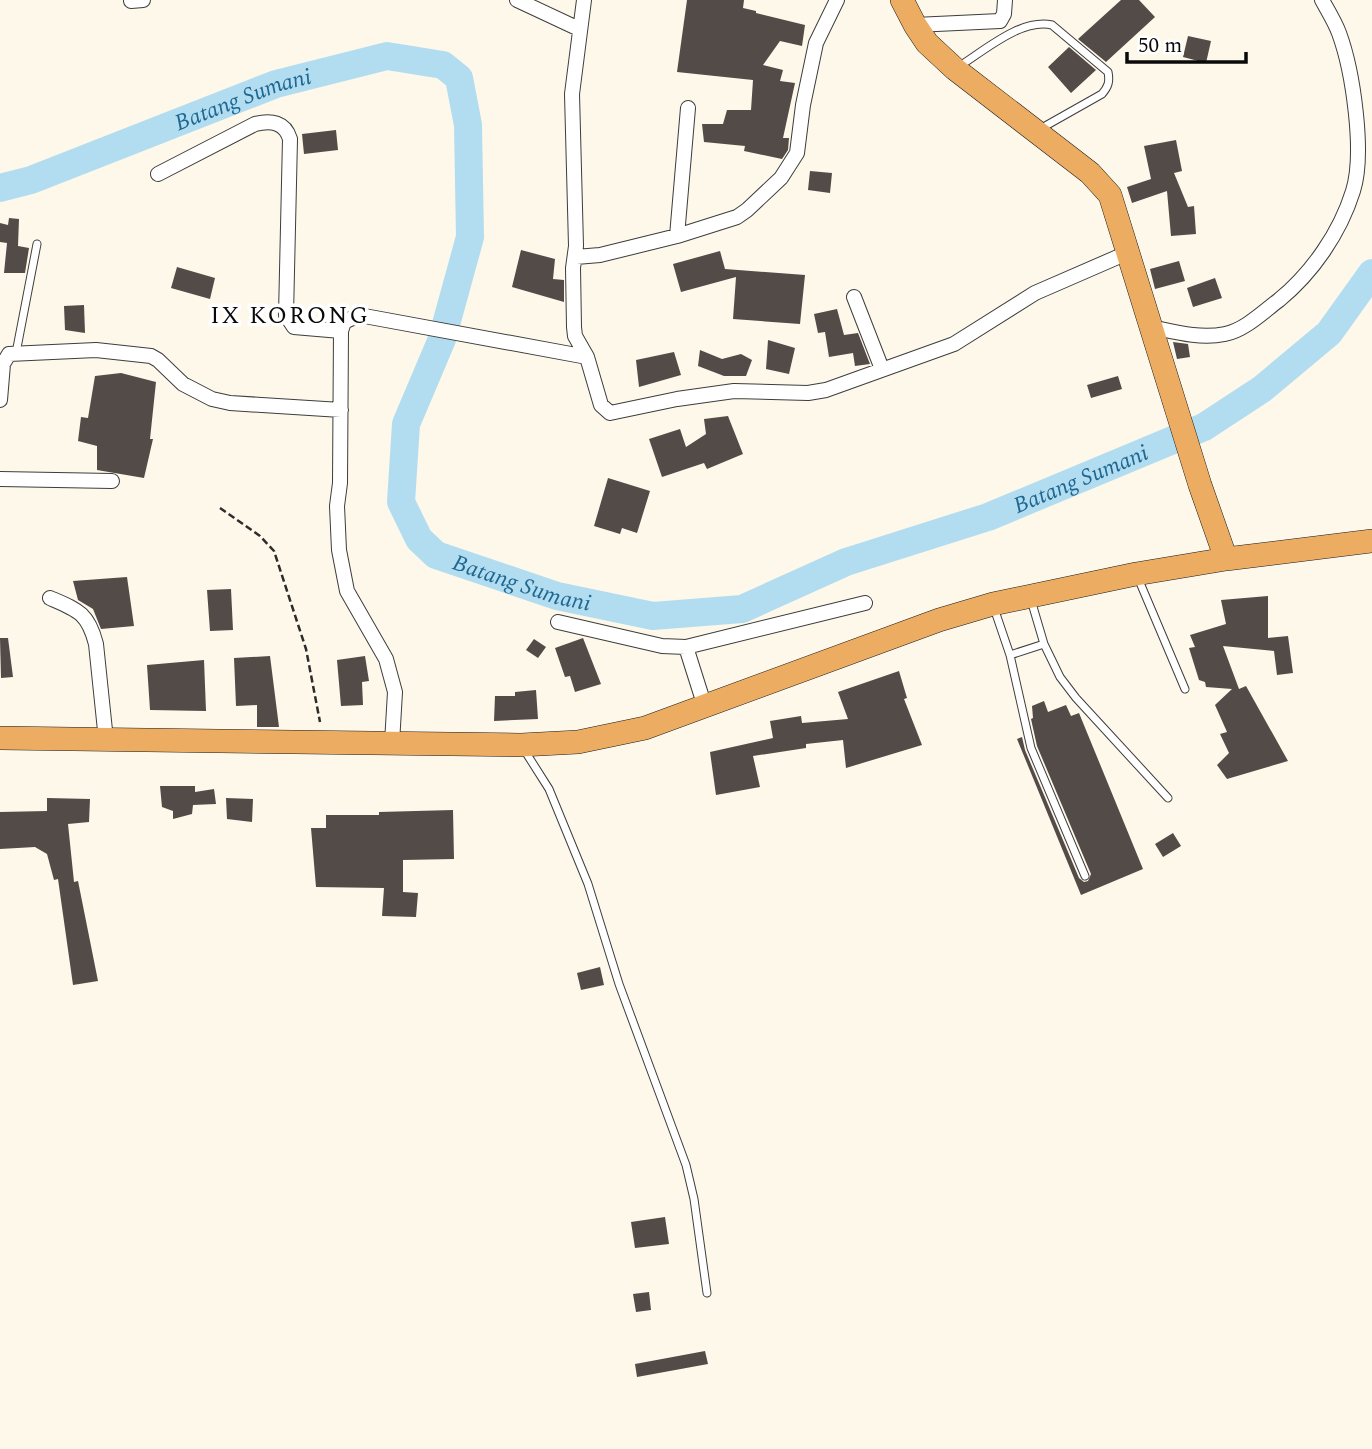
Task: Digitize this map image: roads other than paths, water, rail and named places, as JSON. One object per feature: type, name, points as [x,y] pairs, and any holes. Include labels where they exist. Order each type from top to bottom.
[{"type":"highway","points":[[902,0],[927,43],[955,69],[1100,183],[1116,209],[1127,253],[1226,559]]},
{"type":"highway","points":[[0,738],[521,744],[587,740],[645,728],[939,620],[993,604],[1136,574],[1226,559],[1372,541]]},
{"type":"street","points":[[517,0],[579,29]]},
{"type":"street","points":[[584,0],[572,94],[576,257],[573,268],[574,327],[575,336],[587,357],[601,405],[610,412],[734,391],[818,393],[954,344],[1035,293],[1127,253]]},
{"type":"street","points":[[576,257],[600,256],[677,236],[743,214],[786,173],[797,153],[803,105],[816,43],[837,0]]},
{"type":"street","points":[[915,25],[1000,21],[1004,14],[1004,0]]},
{"type":"street","points":[[1151,327],[1211,336],[1228,334],[1245,325],[1299,283],[1342,220],[1354,189],[1358,159],[1356,116],[1339,32],[1322,0]]},
{"type":"street","points":[[677,236],[688,108]]},
{"type":"street","points":[[158,174],[255,124],[266,121],[281,124],[287,130],[289,139],[286,316],[294,327],[341,331]]},
{"type":"street","points":[[854,297],[882,369]]},
{"type":"street","points":[[392,743],[395,692],[386,659],[347,591],[339,550],[337,506],[340,483],[341,331],[344,322],[359,315],[587,357]]},
{"type":"street","points":[[0,400],[1,364],[9,354],[96,350],[158,359],[183,384],[230,404],[341,410]]},
{"type":"street","points":[[0,479],[112,481]]},
{"type":"street","points":[[50,598],[79,610],[93,631],[106,740]]},
{"type":"street","points":[[558,622],[662,646],[686,647],[865,603]]},
{"type":"street","points":[[686,647],[705,707]]},
{"type":"lane","points":[[955,69],[1026,25],[1052,25],[1108,72],[1110,79],[1102,94],[1035,132]]},
{"type":"lane","points":[[16,353],[37,244]]},
{"type":"lane","points":[[1136,574],[1185,689]]},
{"type":"lane","points":[[1030,596],[1044,644],[1060,677],[1168,798]]},
{"type":"lane","points":[[993,604],[1010,655],[1031,748],[1085,876]]},
{"type":"lane","points":[[1010,655],[1044,644]]},
{"type":"lane","points":[[521,744],[549,789],[588,884],[619,984],[686,1166],[694,1199],[706,1293]]},
{"type":"waterway","name":"Batang Sumani","points":[[0,188],[31,180],[276,84],[387,56],[443,65],[459,78],[468,125],[470,237],[442,339],[406,424],[401,502],[419,539],[436,555],[557,596],[653,616],[742,609],[846,562],[988,517],[1204,427],[1262,389],[1329,333],[1372,273]]},
{"type":"district","name":"IX KORONG","points":[[290,315]]}]
